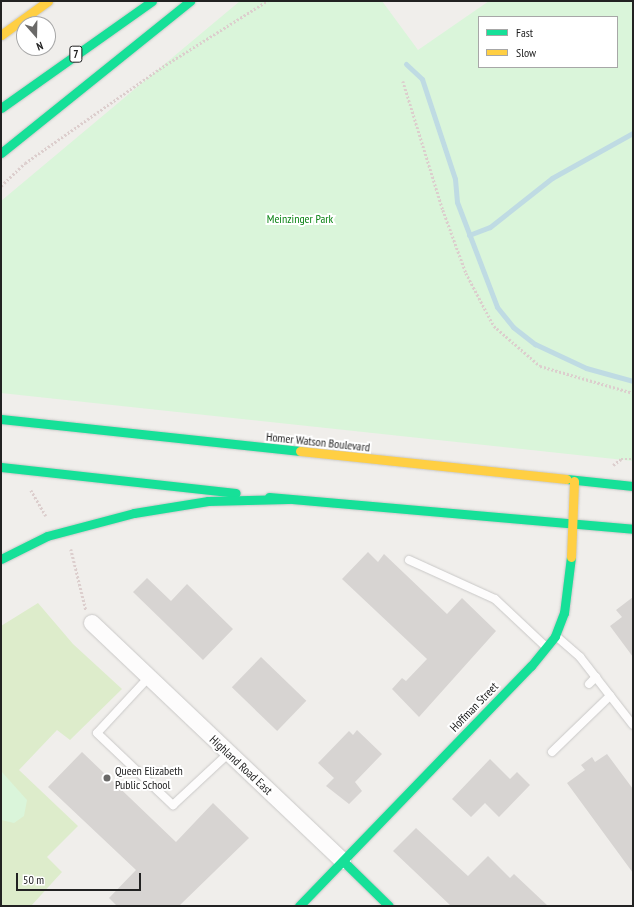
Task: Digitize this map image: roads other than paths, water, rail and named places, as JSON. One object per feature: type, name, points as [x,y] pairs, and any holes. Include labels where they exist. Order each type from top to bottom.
[{"type":"main road","points":[[1,35],[48,1]]},
{"type":"main road","name":"7","points":[[1,108],[152,1]]},
{"type":"main road","points":[[1,153],[190,1]]},
{"type":"main road","name":"Homer Watson Boulevard","points":[[1,419],[574,481],[633,486]]},
{"type":"main road","points":[[1,467],[288,499],[633,530]]},
{"type":"main road","name":"Hoffman Street","points":[[299,906],[547,648],[555,636],[564,613],[573,524],[574,481]]},
{"type":"main road","points":[[1,559],[60,532],[134,512],[208,501],[288,499]]},
{"type":"main road","name":"Highland Road East","points":[[343,861],[389,906]]},
{"type":"street","name":"Highland Road East","points":[[92,623],[343,861]]},
{"type":"lane","points":[[409,560],[495,599],[547,648]]},
{"type":"lane","points":[[555,636],[580,657],[633,725]]},
{"type":"lane","points":[[149,677],[97,733],[172,805],[229,754]]},
{"type":"lane","points":[[589,684],[596,677]]},
{"type":"lane","points":[[552,752],[610,696]]},
{"type":"waterway","points":[[406,64],[422,79],[455,179],[457,202],[497,307],[513,327],[535,344],[586,368],[633,381]]},
{"type":"waterway","points":[[469,235],[490,227],[552,178],[633,133]]},
{"type":"place","name":"Queen Elizabeth Public School","points":[[107,778]]},
{"type":"park label","name":"Meinzinger Park","points":[[300,219]]}]
